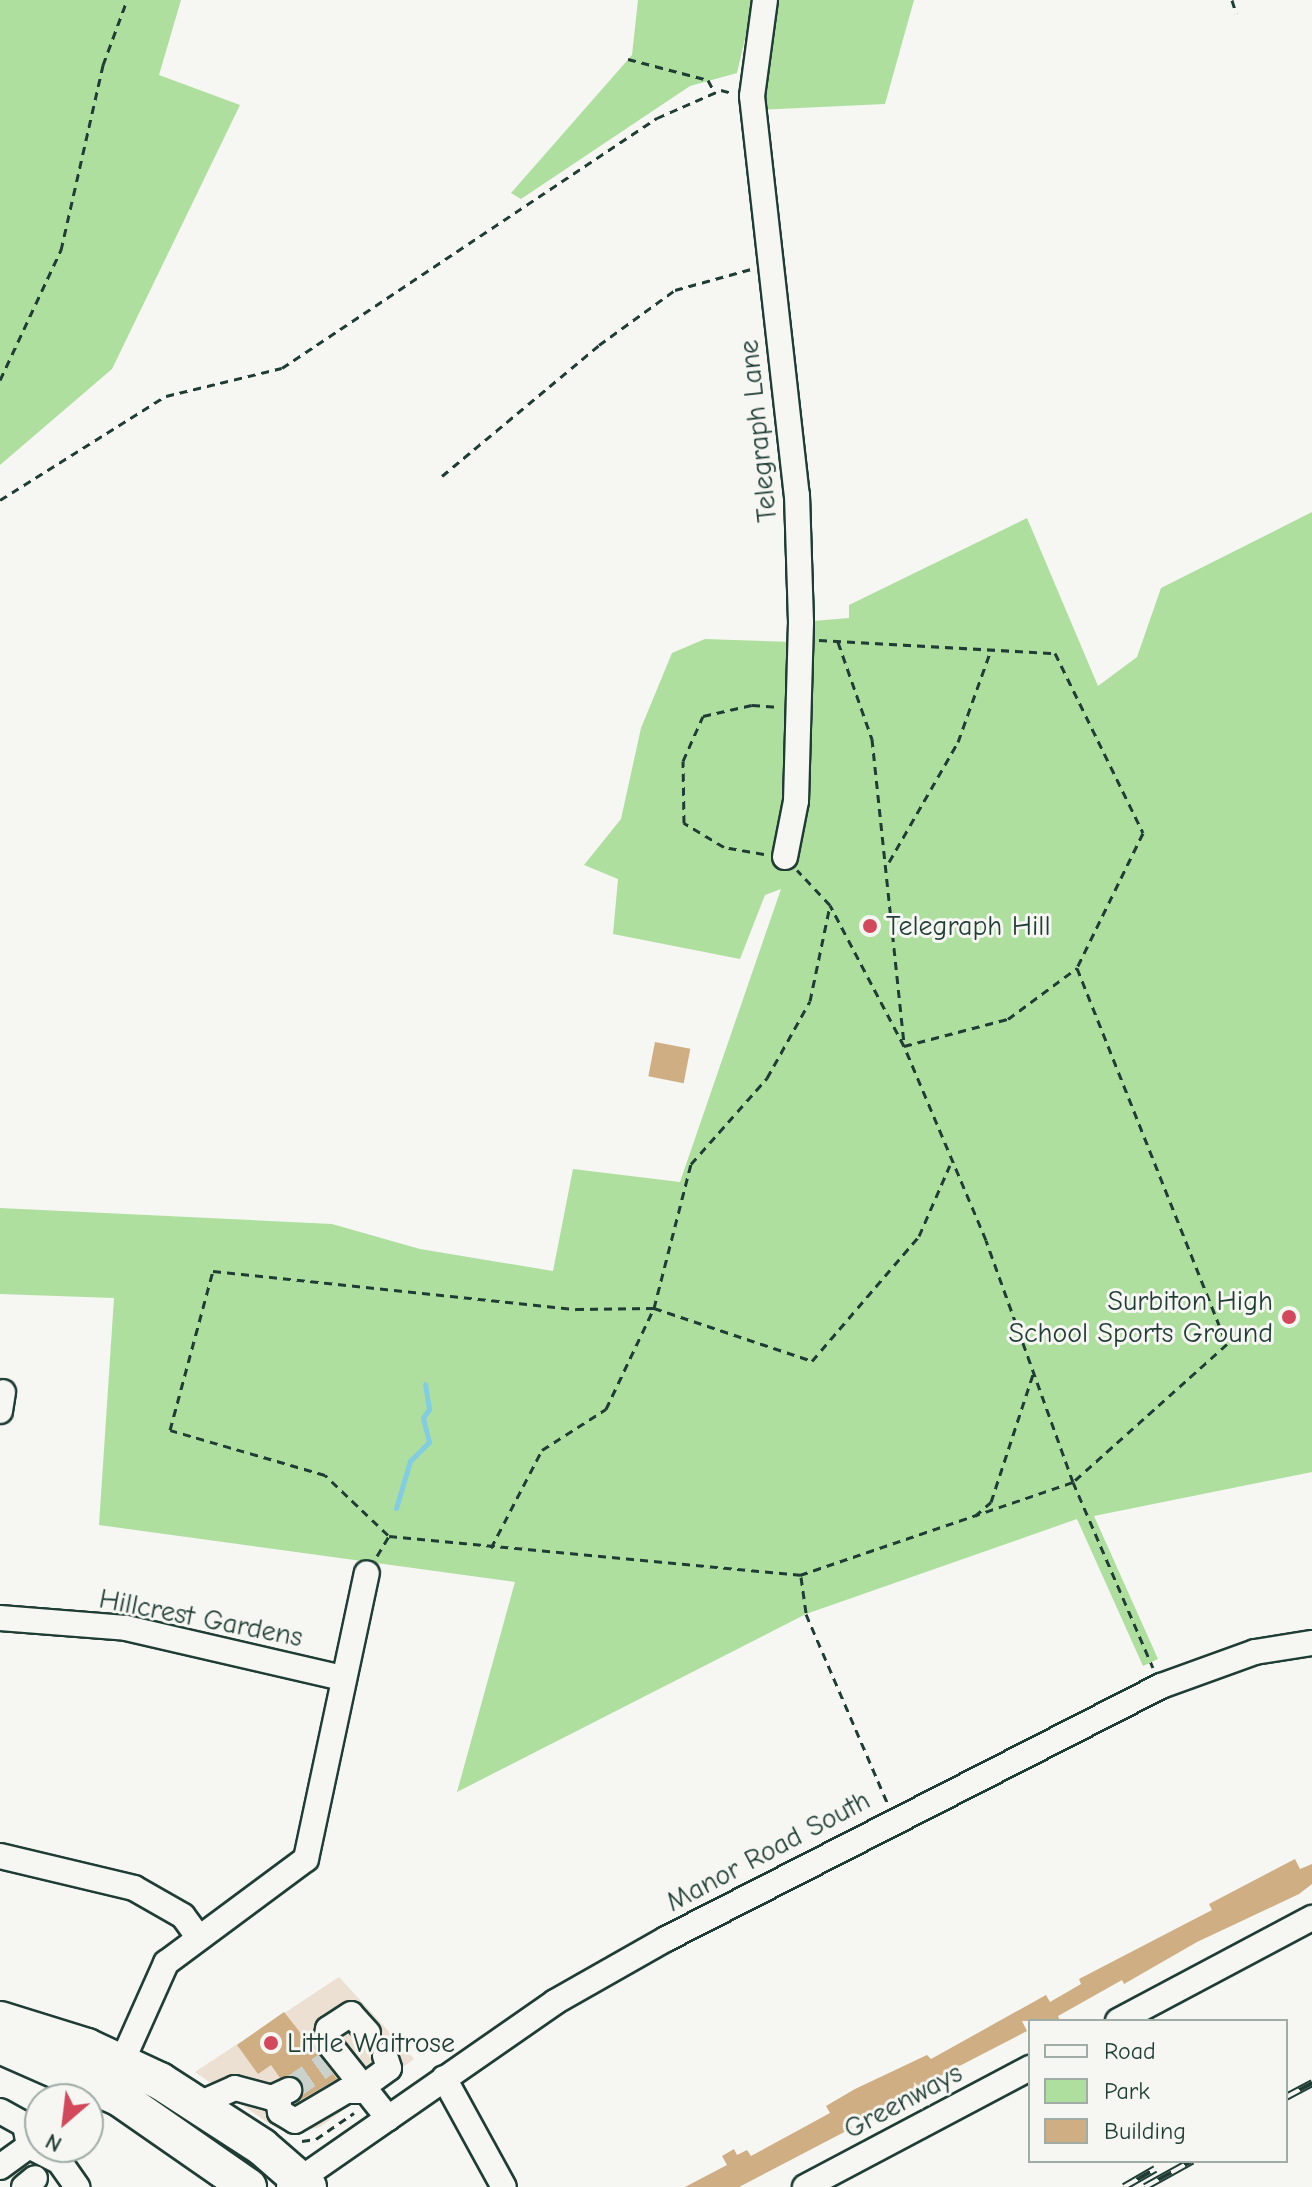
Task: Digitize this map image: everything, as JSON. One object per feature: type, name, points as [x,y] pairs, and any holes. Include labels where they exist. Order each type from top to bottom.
[{"type":"highway","points":[[0,2020],[123,2075],[199,2104],[292,2186]]},
{"type":"highway","points":[[0,2045],[123,2075],[159,2095],[250,2162],[292,2186]]},
{"type":"highway","points":[[123,2075],[248,2187]]},
{"type":"street","name":"Telegraph Lane","points":[[765,0],[752,96],[797,495],[801,639],[796,801],[785,857]]},
{"type":"street","points":[[123,2075],[166,1963],[197,1935],[306,1859],[342,1678],[367,1573]]},
{"type":"street","name":"Hillcrest Gardens","points":[[0,1618],[126,1628],[342,1678]]},
{"type":"street","name":"Manor Road South","points":[[292,2186],[555,2002],[894,1818],[1161,1686],[1255,1652],[1312,1643]]},
{"type":"street","points":[[0,1856],[134,1888],[183,1916],[197,1935]]},
{"type":"street","points":[[1122,2019],[1312,1918]]},
{"type":"street","points":[[368,2033],[351,2014],[328,2029],[326,2040],[332,2060],[365,2089],[388,2118]]},
{"type":"street","points":[[199,2104],[235,2088],[283,2094],[280,2112],[295,2121],[346,2091],[365,2089],[389,2068],[385,2056]]},
{"type":"street","name":"Greenways","points":[[805,2187],[1028,2069]]},
{"type":"street","points":[[444,2078],[504,2187]]},
{"type":"street","points":[[0,2111],[24,2124]]},
{"type":"street","points":[[0,2167],[24,2156]]},
{"type":"street","points":[[55,2163],[77,2187]]},
{"type":"path","points":[[0,380],[61,250],[103,65],[127,0]]},
{"type":"path","points":[[1232,0],[1236,13]]},
{"type":"path","points":[[628,59],[708,80],[715,93]]},
{"type":"path","points":[[0,500],[166,396],[282,368],[657,118],[715,93],[752,96]]},
{"type":"path","points":[[442,476],[599,345],[675,290],[771,266]]},
{"type":"path","points":[[801,639],[1055,653],[1143,833],[1077,968],[1008,1019],[904,1046]]},
{"type":"path","points":[[838,641],[872,739],[888,864],[904,1046]]},
{"type":"path","points":[[888,864],[958,742],[991,650]]},
{"type":"path","points":[[799,708],[752,705],[703,716],[683,761],[684,823],[724,847],[785,857],[830,905],[904,1046],[950,1165],[986,1240],[1073,1482],[1161,1686]]},
{"type":"path","points":[[490,1549],[542,1450],[606,1409],[654,1308],[691,1164],[767,1078],[810,1001],[830,905]]},
{"type":"path","points":[[950,1165],[919,1236],[812,1361],[654,1308],[576,1309],[213,1271],[170,1430],[325,1475],[389,1536],[490,1549],[800,1575],[1073,1482],[1227,1344],[1077,968]]},
{"type":"path","points":[[972,1518],[991,1502],[1033,1374]]},
{"type":"path","points":[[367,1573],[389,1536]]},
{"type":"path","points":[[800,1575],[806,1614],[894,1818]]},
{"type":"shaded area","points":[[339,1977],[414,2059],[320,2127],[297,2132],[274,2127],[195,2072]]},
{"type":"green space","points":[[0,0],[181,0],[159,75],[240,105],[112,369],[0,465]]},
{"type":"green space","points":[[638,0],[754,0],[737,73],[690,86],[521,199],[511,193],[632,55]]},
{"type":"green space","points":[[772,0],[914,0],[885,104],[756,110]]},
{"type":"green space","points":[[1312,512],[1312,1472],[1094,1516],[1158,1659],[1143,1666],[1077,1519],[806,1614],[457,1792],[515,1582],[99,1525],[114,1298],[0,1294],[0,1208],[332,1224],[420,1249],[553,1271],[573,1169],[680,1182],[781,889],[765,895],[740,959],[613,934],[618,879],[584,865],[621,819],[641,728],[672,653],[705,639],[793,642],[813,621],[849,618],[849,605],[1027,518],[1098,686],[1137,657],[1161,588]]},
{"type":"building","points":[[655,1042],[690,1049],[684,1083],[648,1076]]},
{"type":"building","points":[[1295,1859],[1300,1869],[1312,1864],[1312,1884],[1299,1894],[1197,1942],[1124,1984],[1122,1980],[1058,2016],[1059,2019],[1022,2021],[1027,2031],[849,2123],[852,2128],[739,2187],[685,2187],[727,2165],[722,2156],[734,2149],[737,2155],[747,2150],[751,2156],[830,2113],[826,2106],[855,2089],[927,2055],[931,2059],[1046,1995],[1050,2002],[1081,1984],[1079,1979],[1212,1910],[1209,1904]]},
{"type":"building","points":[[284,2012],[337,2079],[297,2102],[304,2090],[298,2078],[280,2078],[271,2065],[258,2074],[237,2045]]},
{"type":"waterway","points":[[396,1508],[410,1461],[429,1442],[423,1418],[429,1409],[425,1384]]},
{"type":"tunnel","points":[[289,2090],[326,2064]]},
{"type":"railway","points":[[1288,2096],[1312,2083]]},
{"type":"railway","points":[[1145,2187],[1188,2163]]},
{"type":"railway","points":[[1124,2187],[1155,2169]]},
{"type":"place","name":"Telegraph Hill","points":[[870,926]]},
{"type":"place","name":"Surbiton High School Sports Ground","points":[[1289,1317]]},
{"type":"place","name":"Little Waitrose","points":[[271,2043]]}]
